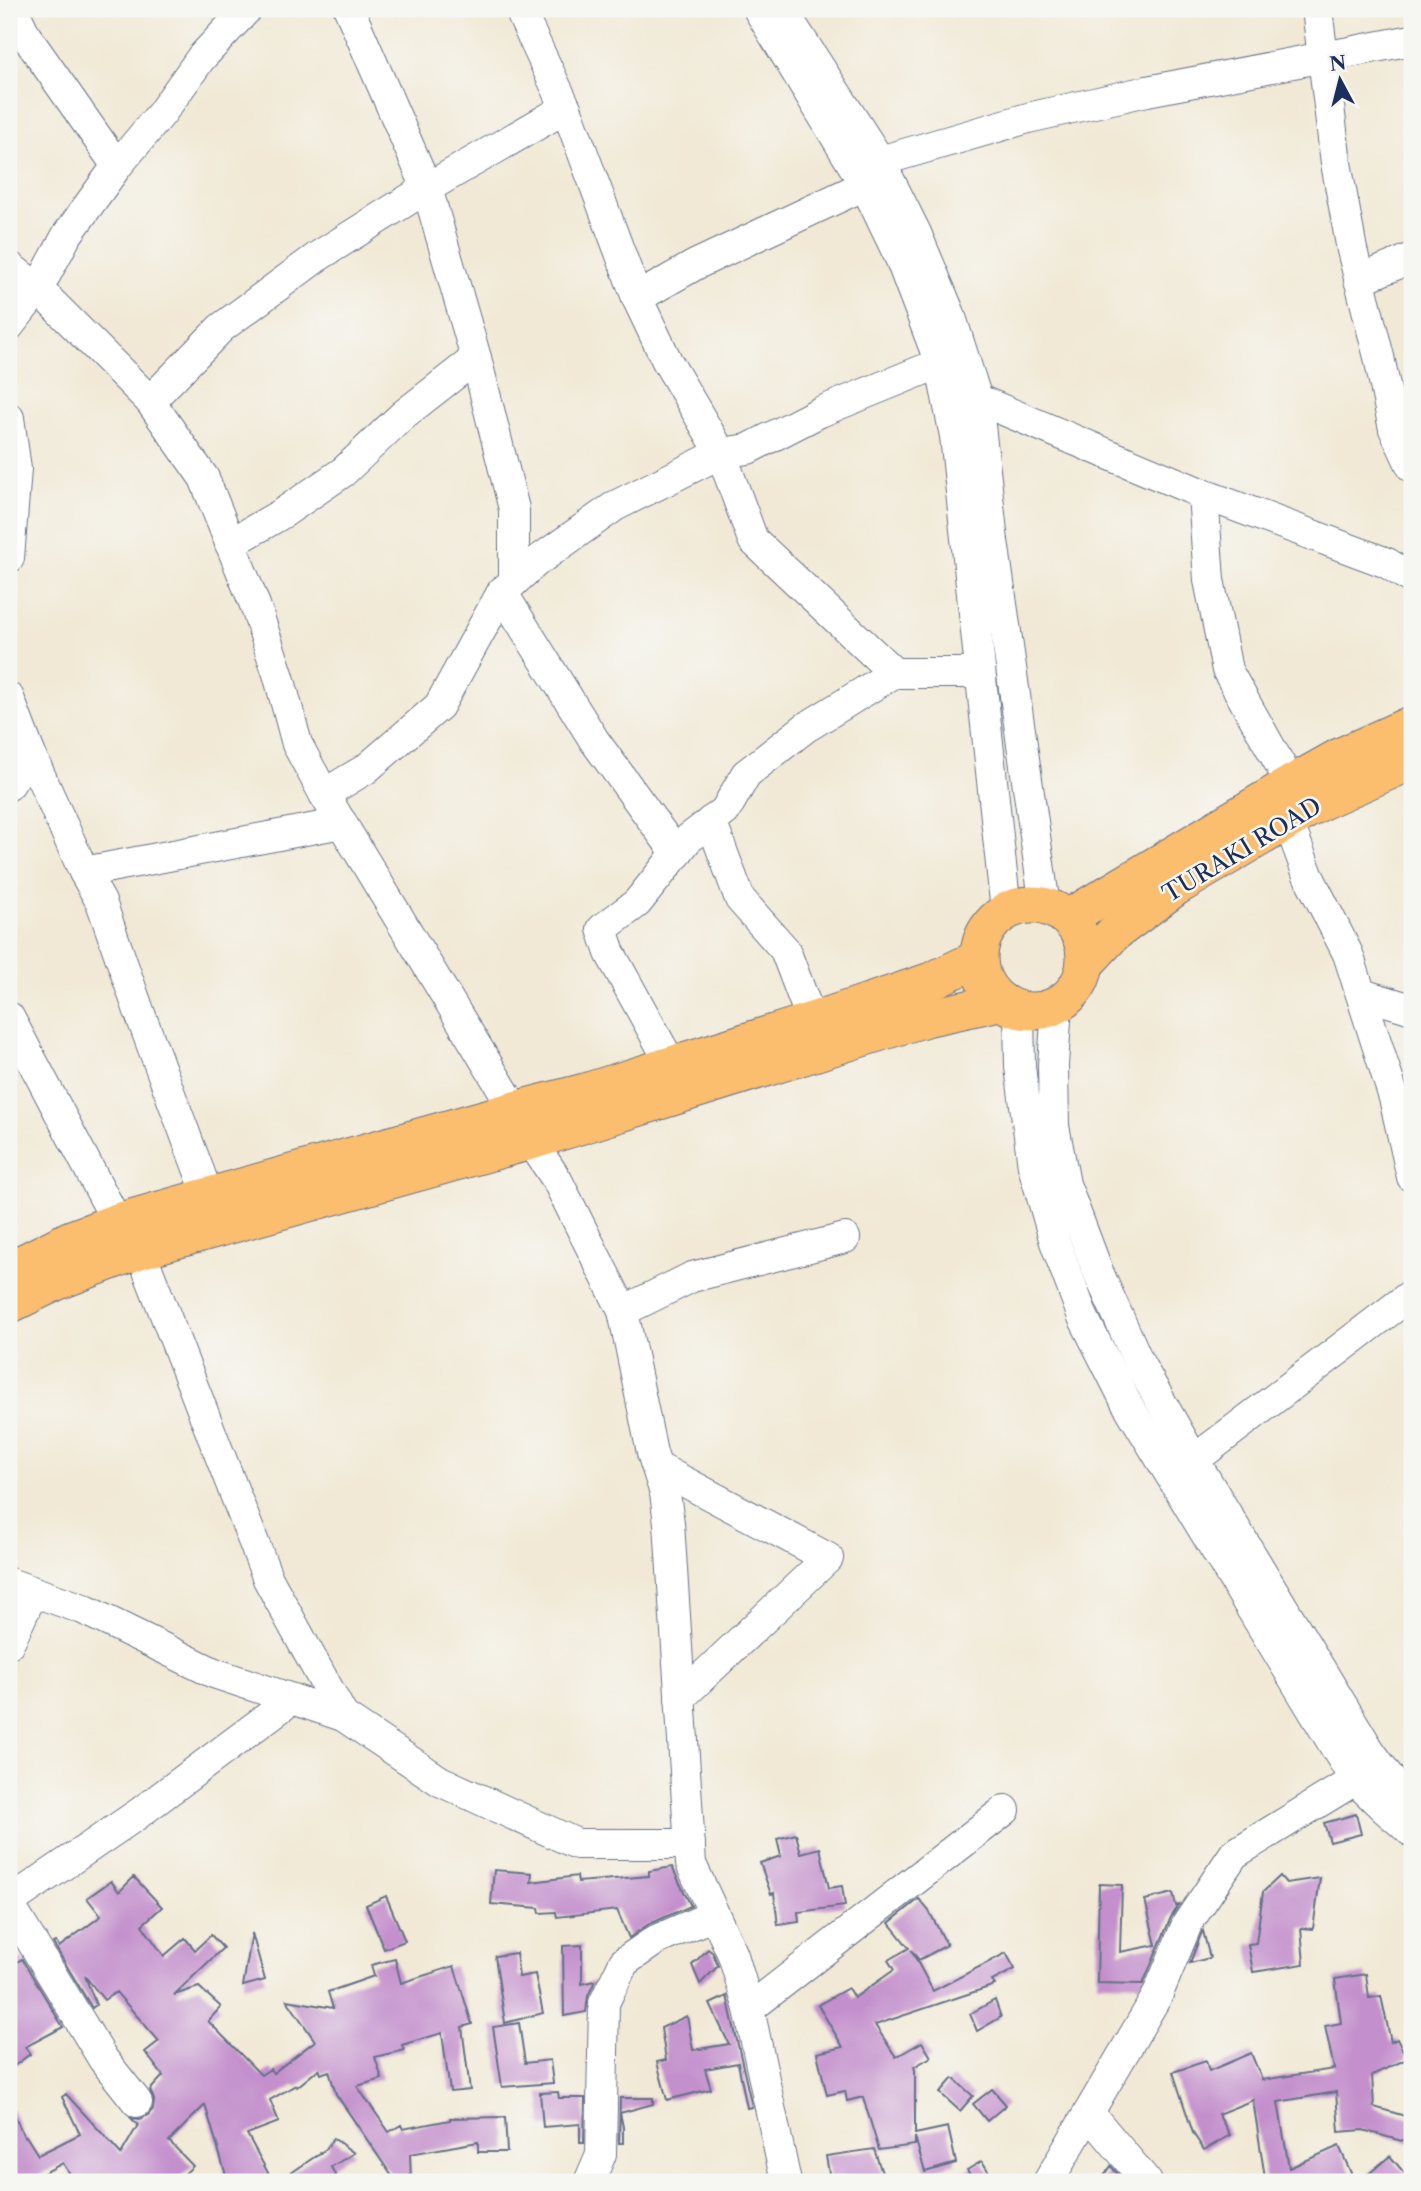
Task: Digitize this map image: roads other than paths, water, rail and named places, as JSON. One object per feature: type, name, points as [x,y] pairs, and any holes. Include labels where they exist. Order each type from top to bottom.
[{"type":"main road","points":[[1056,912],[1339,757],[1412,724]]},
{"type":"main road","name":"TURAKI ROAD","points":[[1086,963],[1114,933],[1176,887],[1322,801],[1412,761]]},
{"type":"main road","points":[[9,1270],[71,1239],[117,1222],[208,1195],[523,1126],[926,1018],[1009,1007],[1057,1006],[1077,988],[1086,963],[1082,938],[1056,912],[1025,905],[1006,911],[985,931],[979,944],[977,959],[983,984],[1009,1007]]},
{"type":"main road","points":[[9,1305],[56,1282],[140,1250],[523,1126],[585,1092],[931,981],[977,959]]},
{"type":"street","points":[[13,9],[26,36],[117,166]]},
{"type":"street","points":[[9,326],[38,289],[67,235],[117,166],[161,114],[201,58],[247,9]]},
{"type":"street","points":[[349,9],[427,188],[476,358],[514,509],[508,587],[594,740],[677,854]]},
{"type":"street","points":[[758,9],[916,233],[950,314],[977,399],[995,555],[1056,912]]},
{"type":"street","points":[[782,9],[873,173],[900,258],[940,363],[955,436],[1006,911]]},
{"type":"street","points":[[1317,9],[1336,163],[1359,280],[1394,429],[1412,467]]},
{"type":"street","points":[[523,17],[566,108],[637,298],[667,361],[721,453],[753,540],[894,673]]},
{"type":"street","points":[[637,298],[873,173],[1028,118],[1147,91],[1412,40]]},
{"type":"street","points":[[150,401],[221,328],[317,257],[427,188],[566,108]]},
{"type":"street","points":[[1359,280],[1412,258]]},
{"type":"street","points":[[9,266],[38,289],[150,401],[204,478],[255,605],[279,677],[297,744],[324,794],[557,1180],[624,1311],[665,1493],[669,1523],[691,1864],[733,1955],[749,2009],[786,2182]]},
{"type":"street","points":[[230,544],[283,513],[343,472],[403,415],[476,358]]},
{"type":"street","points":[[324,794],[366,769],[439,706],[508,587],[536,562],[615,506],[721,453],[748,449],[820,412],[940,363]]},
{"type":"street","points":[[977,399],[1203,494],[1387,563],[1412,579]]},
{"type":"street","points":[[9,418],[16,469],[9,558]]},
{"type":"street","points":[[1203,494],[1209,580],[1227,670],[1291,784]]},
{"type":"street","points":[[671,1064],[610,953],[602,929],[637,903],[688,839],[725,811],[746,774],[804,728],[894,673],[980,673]]},
{"type":"street","points":[[9,698],[30,753],[84,872],[101,902],[208,1195]]},
{"type":"street","points":[[9,785],[30,753]]},
{"type":"street","points":[[711,821],[740,899],[785,950],[812,1021]]},
{"type":"street","points":[[1288,821],[1308,875],[1348,954],[1362,994],[1394,1098],[1412,1177]]},
{"type":"street","points":[[84,872],[342,823]]},
{"type":"street","points":[[1362,994],[1412,1009]]},
{"type":"street","points":[[1057,1006],[1053,1065],[1054,1126],[1065,1184],[1099,1274],[1140,1365],[1194,1460],[1356,1729],[1406,1785]]},
{"type":"street","points":[[1009,1007],[1033,1166],[1055,1242],[1083,1317],[1126,1402],[1355,1780],[1412,1832]]},
{"type":"street","points":[[9,1017],[117,1222]]},
{"type":"street","points":[[624,1311],[692,1277],[845,1238]]},
{"type":"street","points":[[140,1250],[268,1579],[343,1716]]},
{"type":"street","points":[[1194,1460],[1412,1294]]},
{"type":"street","points":[[657,1467],[828,1558],[680,1699]]},
{"type":"street","points":[[9,1643],[21,1588],[83,1609],[214,1672],[343,1716],[440,1781],[577,1844],[690,1844]]},
{"type":"street","points":[[137,2102],[103,2059],[9,1903],[138,1814],[292,1699]]},
{"type":"street","points":[[1048,2182],[1157,1996],[1187,1924],[1234,1854],[1355,1780]]},
{"type":"street","points":[[749,2009],[1005,1810]]},
{"type":"street","points":[[589,2182],[601,2154],[604,2003],[625,1962],[656,1940],[714,1914]]},
{"type":"street","points":[[1089,2113],[1147,2182]]}]
